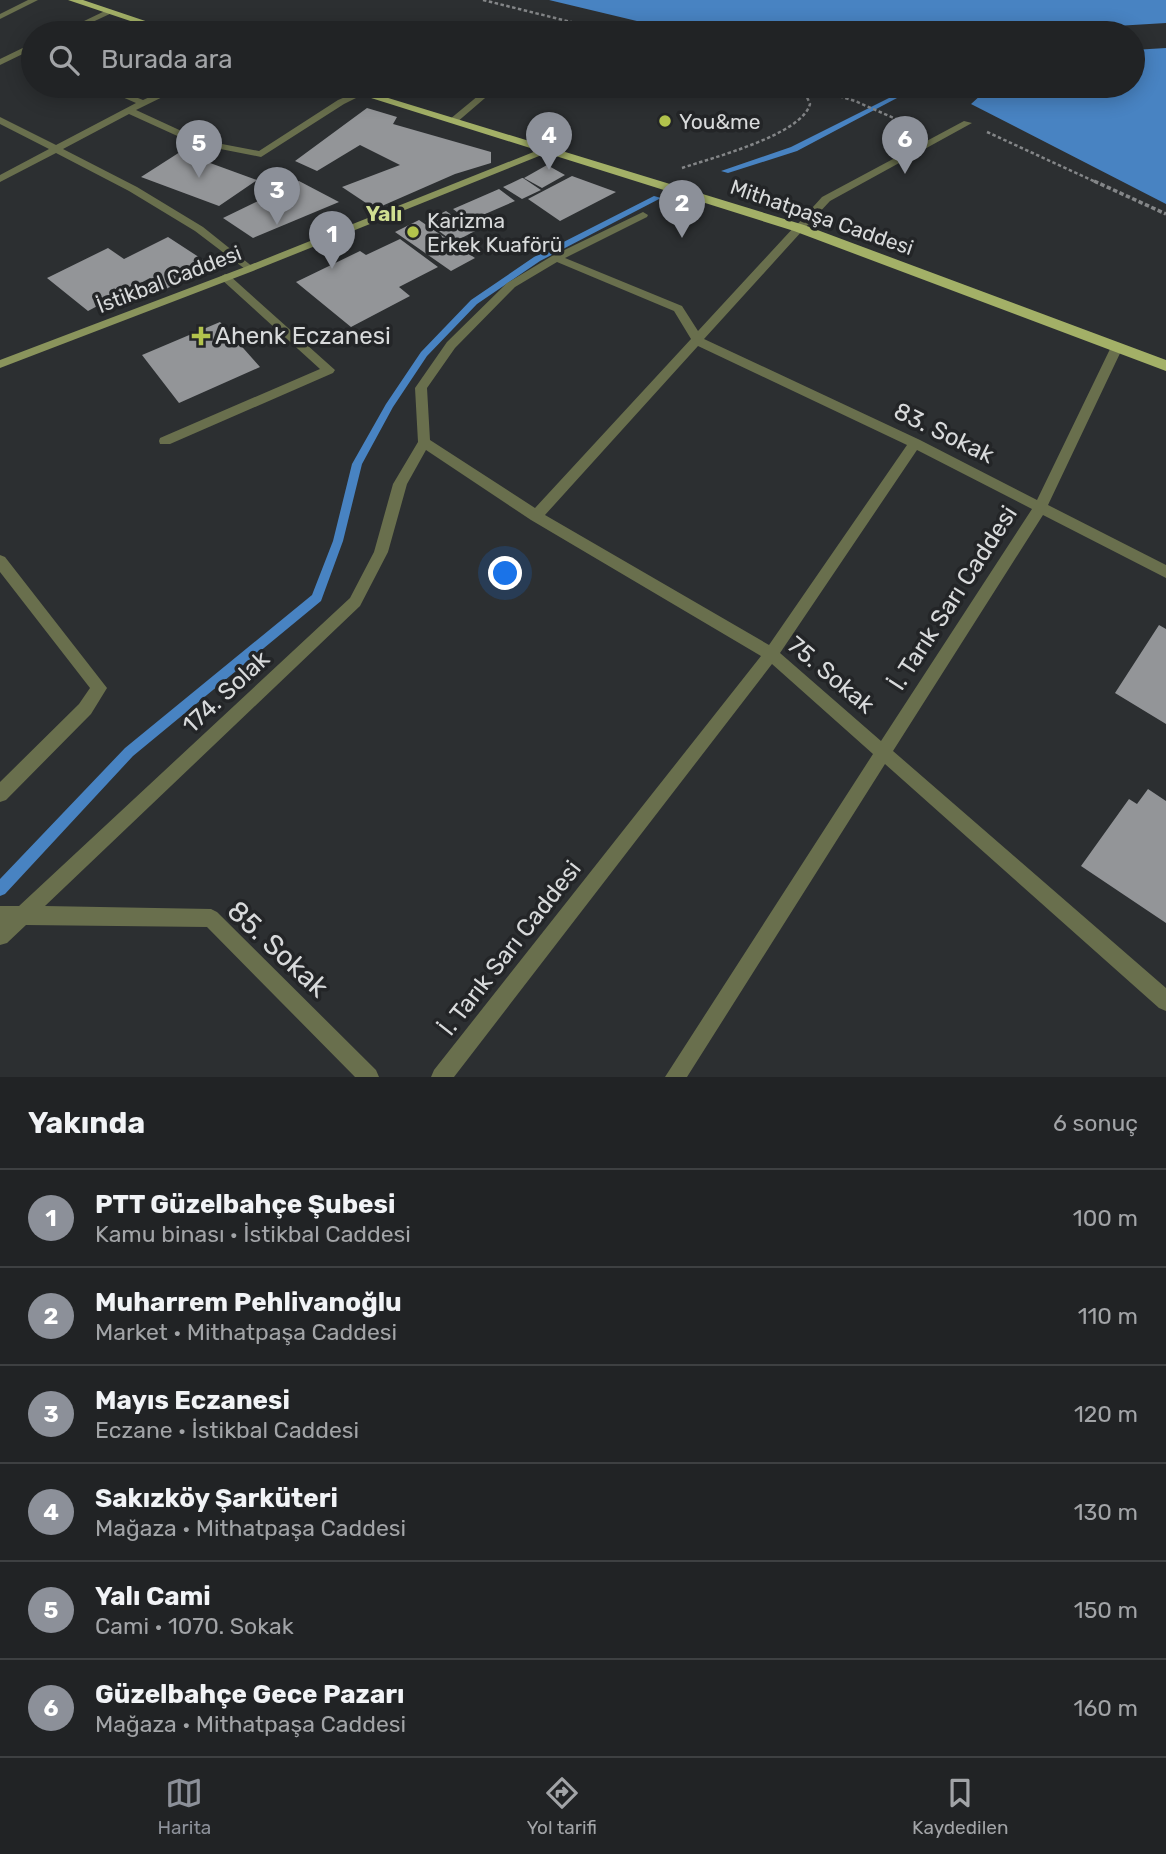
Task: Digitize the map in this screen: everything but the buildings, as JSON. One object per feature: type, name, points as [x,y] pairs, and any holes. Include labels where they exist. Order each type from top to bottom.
[{"type":"main road","points":[[73,0],[138,21]]},
{"type":"main road","name":"Mithatpaşa Caddesi","points":[[378,98],[799,228],[1166,366]]},
{"type":"main road","name":"İstikbal Caddesi","points":[[0,364],[249,269],[546,150]]},
{"type":"street","points":[[0,17],[34,0]]},
{"type":"street","points":[[90,21],[110,12]]},
{"type":"street","points":[[0,62],[20,52]]},
{"type":"street","points":[[131,98],[143,103]]},
{"type":"street","points":[[0,179],[154,98]]},
{"type":"street","points":[[129,110],[198,142],[261,154],[350,98]]},
{"type":"street","points":[[453,121],[481,98]]},
{"type":"street","points":[[0,120],[55,151],[133,189],[177,216],[249,269]]},
{"type":"street","points":[[536,516],[826,200],[967,123]]},
{"type":"street","points":[[424,442],[421,388],[451,345],[511,285],[556,258],[643,215]]},
{"type":"street","points":[[556,258],[678,309],[698,341]]},
{"type":"street","points":[[165,441],[329,370],[225,276]]},
{"type":"street","name":"83. Sokak","points":[[698,341],[915,443],[1166,572]]},
{"type":"street","name":"İ. Tarık Sarı Caddesi","points":[[675,1077],[1041,506],[1117,347]]},
{"type":"street","name":"75. Sokak","points":[[424,442],[536,516],[771,654],[1166,1001]]},
{"type":"street","name":"174. Solak","points":[[0,936],[355,602],[382,552],[400,485],[424,442]]},
{"type":"street","name":"İ. Tarık Sarı Caddesi","points":[[441,1077],[771,654],[915,443]]},
{"type":"street","points":[[0,561],[99,688],[85,709],[0,793]]},
{"type":"street","name":"85. Sokak","points":[[0,915],[211,918],[369,1077]]},
{"type":"path","points":[[483,0],[569,21]]},
{"type":"path","points":[[649,181],[788,127],[806,115],[810,98]]},
{"type":"path","points":[[845,98],[892,116]]},
{"type":"path","points":[[967,123],[1038,153],[1166,214]]},
{"type":"water","points":[[549,0],[1166,0],[1166,23],[1145,24],[1145,21],[637,21]]},
{"type":"water","points":[[1166,48],[1166,204],[971,104],[978,98],[1145,98],[1145,49]]},
{"type":"waterway","points":[[725,171],[794,149],[893,98]]},
{"type":"waterway","points":[[0,889],[129,752],[317,598],[338,541],[357,464],[389,406],[424,354],[474,302],[537,259],[657,198]]},
{"type":"place","name":"You&me","points":[[665,121]]},
{"type":"place","name":"Sakızköy Şarküteri","points":[[549,170]]},
{"type":"place","name":"Güzelbahçe Gece Pazarı","points":[[905,174]]},
{"type":"place","name":"Yalı Cami","points":[[199,178]]},
{"type":"place","name":"Mayıs Eczanesi","points":[[277,225]]},
{"type":"place","name":"Karizma Erkek Kuaförü","points":[[413,232]]},
{"type":"place","name":"Muharrem Pehlivanoğlu","points":[[682,238]]},
{"type":"place","name":"PTT Güzelbahçe Şubesi","points":[[332,269]]},
{"type":"place","name":"Ahenk Eczanesi","points":[[201,336]]},
{"type":"district","name":"Yalı","points":[[384,213]]}]
